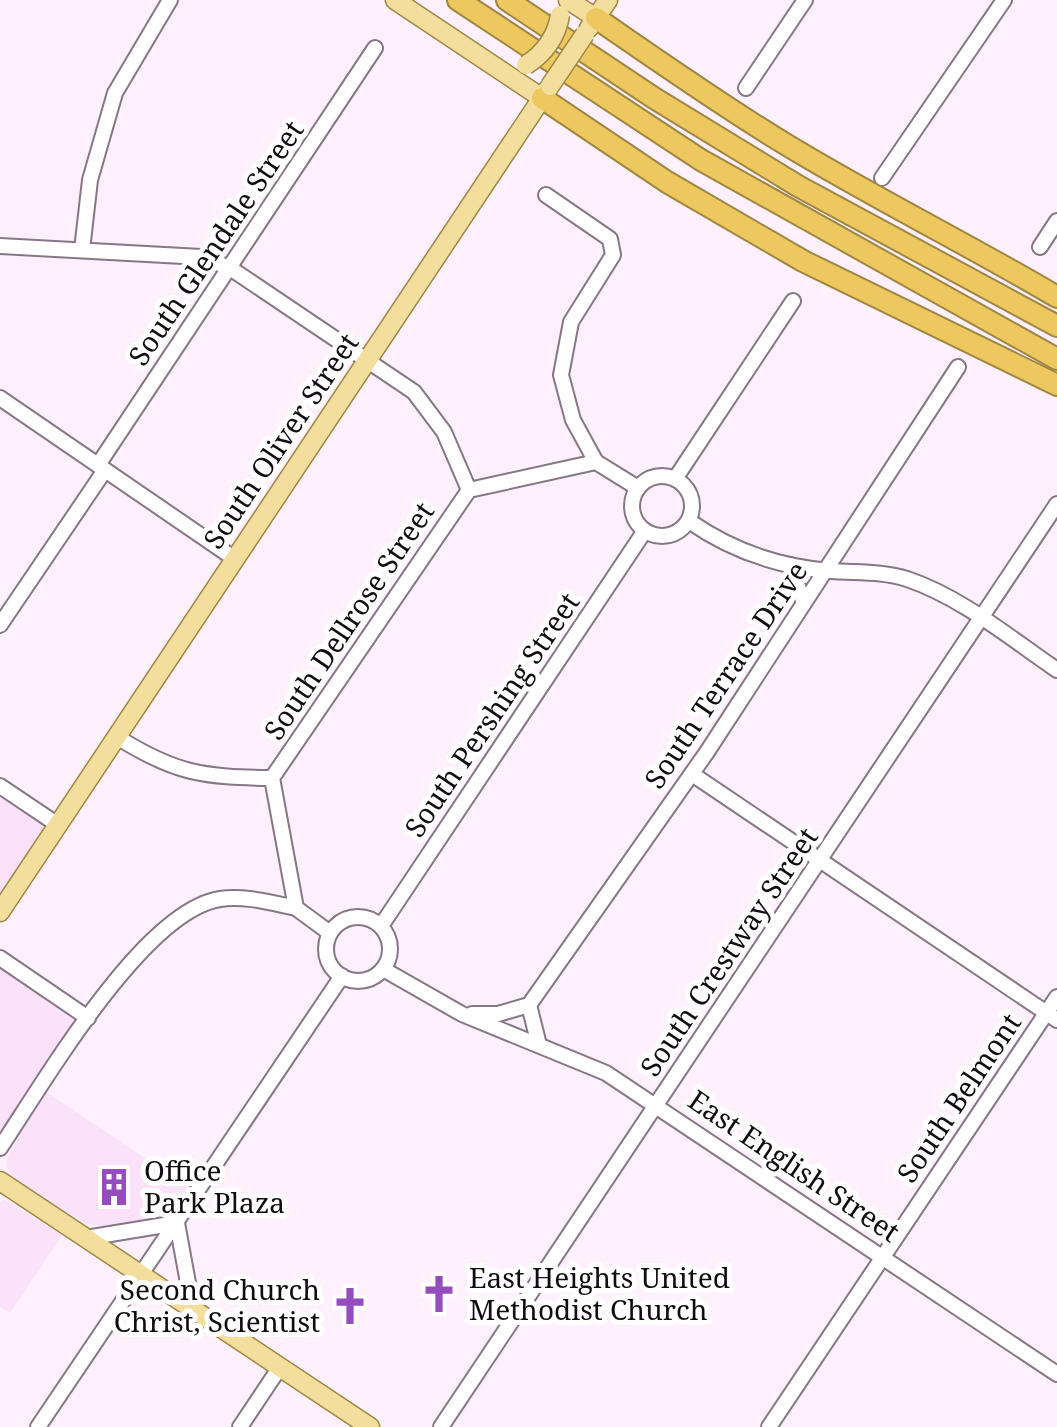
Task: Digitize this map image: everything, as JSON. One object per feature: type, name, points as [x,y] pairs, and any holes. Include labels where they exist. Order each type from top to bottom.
[{"type":"highway","points":[[458,0],[701,160],[1057,359]]},
{"type":"highway","points":[[507,0],[654,98],[798,186],[1057,326]]},
{"type":"highway","points":[[596,17],[780,141],[1057,297]]},
{"type":"highway","points":[[546,92],[666,182],[803,261],[1057,385]]},
{"type":"main road","points":[[395,0],[493,66],[546,92]]},
{"type":"main road","points":[[493,66],[526,65],[542,52],[554,35],[561,5],[596,17]]},
{"type":"main road","name":"South Oliver Street","points":[[0,912],[596,17]]},
{"type":"main road","points":[[0,1183],[370,1427]]},
{"type":"street","points":[[82,250],[90,180],[115,92],[170,0]]},
{"type":"street","points":[[746,88],[805,0]]},
{"type":"street","points":[[882,178],[1004,0]]},
{"type":"street","name":"South Glendale Street","points":[[0,625],[375,48]]},
{"type":"street","points":[[546,195],[610,238],[614,247],[613,255],[571,322],[562,374],[573,420],[596,462],[638,488]]},
{"type":"street","points":[[1040,247],[1057,221]]},
{"type":"street","points":[[0,246],[201,257],[230,268],[414,392],[444,432],[469,490]]},
{"type":"street","points":[[675,479],[794,301]]},
{"type":"street","name":"South Terrace Drive","points":[[529,1005],[692,774],[958,368]]},
{"type":"street","points":[[0,398],[236,558]]},
{"type":"street","name":"South Dellrose Street","points":[[296,908],[272,778],[469,490],[596,462]]},
{"type":"street","points":[[654,477],[675,479],[692,501],[688,521],[672,535],[662,537],[644,532],[632,507],[638,488],[654,477]]},
{"type":"street","name":"South Crestway Street","points":[[440,1427],[1057,504]]},
{"type":"street","points":[[688,521],[720,542],[790,566],[905,578],[938,592],[1057,670]]},
{"type":"street","name":"South Pershing Street","points":[[380,926],[644,532]]},
{"type":"street","points":[[790,566],[804,603]]},
{"type":"street","points":[[117,736],[157,762],[188,772],[272,778]]},
{"type":"street","points":[[692,774],[1052,1016]]},
{"type":"street","points":[[0,786],[58,825]]},
{"type":"street","points":[[0,1148],[111,985],[168,924],[218,899],[263,901],[296,908],[330,933]]},
{"type":"street","points":[[354,917],[380,926],[390,948],[383,969],[362,981],[342,976],[330,965],[326,954],[330,933],[344,920],[354,917]]},
{"type":"street","points":[[0,958],[88,1018]]},
{"type":"street","name":"East English Street","points":[[383,969],[462,1014],[606,1073],[1057,1374]]},
{"type":"street","points":[[38,1427],[342,976]]},
{"type":"street","name":"South Belmont","points":[[768,1427],[1052,1016],[1057,997]]},
{"type":"street","points":[[462,1014],[498,1014],[529,1005],[539,1045]]},
{"type":"street","points":[[86,1238],[177,1223]]},
{"type":"street","points":[[177,1223],[193,1310]]},
{"type":"street","points":[[240,1427],[280,1367]]},
{"type":"shaded area","points":[[0,796],[46,829],[0,900]]},
{"type":"shaded area","points":[[0,967],[75,1021],[0,1135]]},
{"type":"shaded area","points":[[46,1092],[191,1189],[165,1214],[137,1225],[106,1227],[88,1224],[14,1178],[6,1166],[8,1155]]},
{"type":"shaded area","points":[[4,1200],[62,1235],[10,1313],[0,1307],[0,1202]]},
{"type":"place","name":"Office Park Plaza","points":[[114,1187]]},
{"type":"place","name":"East Heights United Methodist Church","points":[[439,1294]]},
{"type":"place","name":"Second Church Christ, Scientist","points":[[350,1306]]}]
